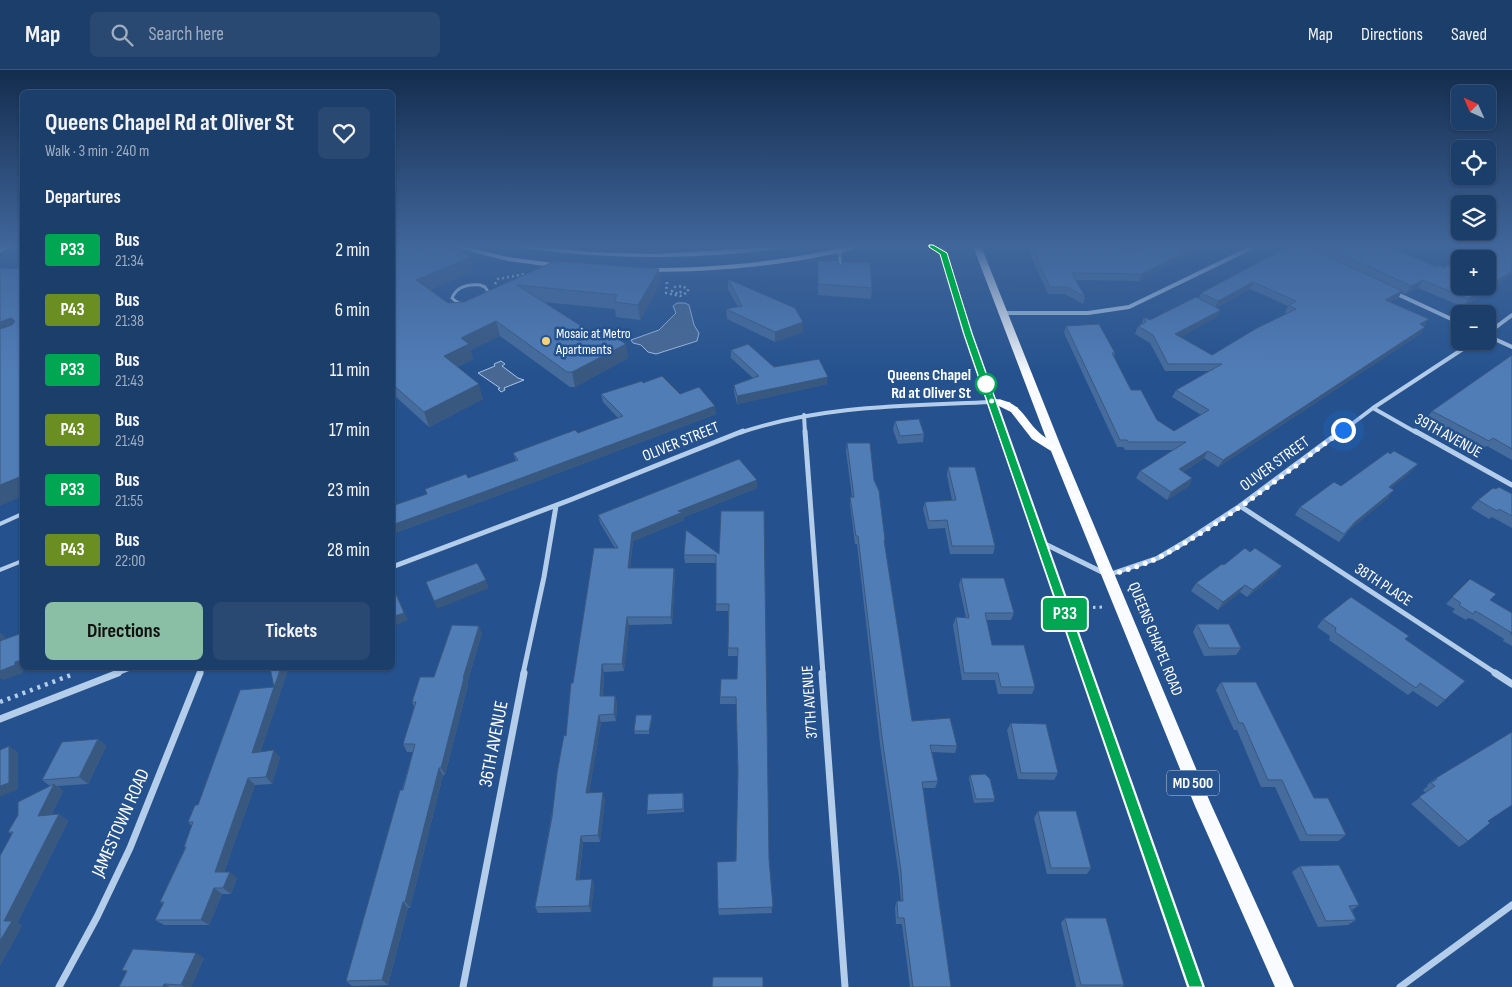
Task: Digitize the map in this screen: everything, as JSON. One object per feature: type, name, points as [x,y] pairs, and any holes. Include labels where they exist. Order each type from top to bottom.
[{"type":"main road","points":[[954,289],[1040,542],[1196,987]]},
{"type":"main road","name":"QUEENS CHAPEL ROAD","points":[[993,289],[1056,449],[1203,806],[1285,987]]},
{"type":"main road","points":[[992,402],[1004,402],[1015,408],[1035,436],[1056,449]]},
{"type":"street","points":[[1002,312],[1088,313],[1129,307],[1167,289]]},
{"type":"street","points":[[1391,291],[1451,319]]},
{"type":"street","points":[[1496,328],[1512,315]]},
{"type":"street","points":[[1496,338],[1512,347]]},
{"type":"street","name":"OLIVER STREET","points":[[1108,576],[1158,558],[1240,506],[1373,408],[1461,350]]},
{"type":"street","name":"OLIVER STREET","points":[[395,567],[756,428],[804,415],[877,405],[992,402]]},
{"type":"street","name":"39TH AVENUE","points":[[1373,408],[1512,485]]},
{"type":"street","name":"37TH AVENUE","points":[[804,415],[845,987]]},
{"type":"street","name":"36TH AVENUE","points":[[463,987],[510,741],[544,577],[556,506]]},
{"type":"street","name":"38TH PLACE","points":[[1240,506],[1512,684]]},
{"type":"street","points":[[1040,542],[1108,576]]},
{"type":"street","points":[[0,719],[125,670]]},
{"type":"street","name":"JAMESTOWN ROAD","points":[[59,987],[102,906],[138,828],[173,747],[201,670]]},
{"type":"street","points":[[1400,987],[1512,905]]},
{"type":"lane","points":[[460,289],[454,293],[452,298],[460,304],[477,303],[488,295],[486,289]]},
{"type":"lane","points":[[0,524],[20,515]]},
{"type":"lane","points":[[0,570],[20,562]]},
{"type":"path","points":[[666,289],[666,293],[670,296],[678,297],[688,292],[688,289]]},
{"type":"path","points":[[673,289],[672,290],[678,294],[682,292]]},
{"type":"path","points":[[1072,608],[1105,607]]},
{"type":"path","points":[[0,702],[75,673]]},
{"type":"water","points":[[677,303],[689,305],[694,325],[699,333],[697,341],[656,354],[648,352],[641,345],[633,343],[631,340],[659,330],[676,313],[673,306]]},
{"type":"water","points":[[501,361],[505,364],[502,366],[518,378],[524,380],[504,388],[505,390],[501,392],[498,389],[500,388],[478,373],[495,366],[494,364]]},
{"type":"building","points":[[0,289],[20,289],[20,477],[0,485],[0,329],[12,325],[15,321],[11,318],[0,322]]},
{"type":"building","points":[[395,289],[428,289],[448,303],[464,302],[493,289],[523,289],[597,336],[607,332],[626,344],[572,372],[567,372],[496,321],[461,338],[469,344],[444,356],[479,384],[424,412],[395,387]]},
{"type":"building","points":[[555,289],[647,289],[638,305],[614,302],[617,295]]},
{"type":"building","points":[[733,289],[751,289],[795,308],[803,322],[775,332],[726,309],[742,306]]},
{"type":"building","points":[[1070,289],[1081,289],[1085,297]]},
{"type":"building","points":[[1209,289],[1240,289],[1218,301],[1201,293]]},
{"type":"building","points":[[1268,289],[1397,289],[1402,291],[1385,300],[1429,319],[1420,324],[1425,327],[1223,460],[1208,451],[1179,469],[1192,478],[1171,492],[1140,471],[1186,442],[1128,442],[1127,440],[1120,440],[1066,326],[1099,324],[1115,353],[1112,353],[1131,390],[1141,390],[1157,420],[1174,431],[1209,410],[1176,390],[1222,364],[1168,364],[1153,335],[1138,326],[1146,322],[1144,317],[1150,320],[1196,297],[1221,310],[1175,334],[1212,355],[1257,328],[1296,309],[1289,306],[1296,301]]},
{"type":"building","points":[[1459,295],[1474,295],[1468,299]]},
{"type":"building","points":[[748,344],[774,367],[819,359],[828,377],[737,396],[734,385],[759,376],[731,350]]},
{"type":"building","points":[[1512,355],[1512,449],[1493,438],[1489,441],[1432,411]]},
{"type":"building","points":[[662,376],[680,394],[699,387],[715,406],[395,524],[395,505],[427,494],[425,489],[466,474],[468,478],[518,460],[513,453],[575,430],[578,433],[623,416],[601,394],[642,381],[643,383]]},
{"type":"building","points":[[919,419],[924,434],[900,436],[895,421]]},
{"type":"building","points":[[847,443],[870,443],[874,480],[879,491],[884,540],[912,721],[950,718],[957,746],[930,745],[938,781],[922,782],[951,987],[913,987],[904,918],[898,918],[897,901],[903,901],[901,871],[882,737],[858,536],[856,536],[850,497],[854,497]]},
{"type":"building","points":[[1394,451],[1418,464],[1389,487],[1394,490],[1355,522],[1344,534],[1300,507],[1334,482],[1341,486],[1388,452],[1390,454]]},
{"type":"building","points":[[739,459],[757,480],[678,511],[683,512],[632,533],[628,568],[674,568],[671,617],[627,617],[622,664],[602,664],[600,696],[615,696],[614,714],[599,715],[586,793],[603,792],[598,835],[581,836],[576,880],[592,879],[589,906],[535,907],[552,817],[557,773],[564,735],[566,736],[571,683],[573,683],[594,548],[618,548],[598,515]]},
{"type":"building","points":[[948,467],[975,467],[995,546],[952,546],[947,520],[929,521],[925,502],[956,500]]},
{"type":"building","points":[[1499,487],[1512,494],[1512,516],[1499,509],[1497,511],[1478,500],[1493,488]]},
{"type":"building","points":[[721,511],[764,511],[769,859],[773,907],[718,909],[717,862],[736,861],[738,771],[736,697],[720,697],[721,679],[737,679],[738,648],[728,648],[729,604],[716,604],[716,555],[684,555],[686,530],[719,554]]},
{"type":"building","points":[[1245,548],[1250,552],[1255,548],[1282,566],[1253,590],[1245,585],[1223,602],[1196,583],[1222,564],[1224,565]]},
{"type":"building","points":[[477,563],[486,580],[434,601],[426,582]]},
{"type":"building","points":[[961,578],[1004,578],[1014,613],[985,613],[992,645],[1024,645],[1035,687],[1001,687],[998,673],[964,673],[956,617],[969,618]]},
{"type":"building","points":[[1470,579],[1496,594],[1490,600],[1512,613],[1512,633],[1475,611],[1473,614],[1459,605],[1461,603],[1452,597]]},
{"type":"building","points":[[395,594],[404,613],[395,616]]},
{"type":"building","points":[[1351,597],[1409,636],[1405,639],[1465,681],[1445,700],[1420,683],[1416,688],[1335,632],[1336,628],[1323,619]]},
{"type":"building","points":[[1197,624],[1229,624],[1241,648],[1209,648]]},
{"type":"building","points":[[452,625],[479,626],[463,678],[441,768],[439,768],[405,902],[403,902],[382,980],[346,981],[400,790],[403,790],[415,744],[403,744],[416,702],[412,702],[420,677],[434,677]]},
{"type":"building","points":[[20,634],[20,661],[15,662],[15,665],[0,671],[0,641]]},
{"type":"building","points":[[270,670],[280,670],[274,687]]},
{"type":"building","points":[[1221,682],[1256,682],[1314,798],[1328,798],[1346,835],[1307,835],[1282,780],[1268,780],[1243,723],[1239,723]]},
{"type":"building","points":[[274,687],[252,753],[274,750],[266,777],[248,778],[215,872],[230,872],[223,888],[214,888],[201,920],[155,920],[164,902],[160,902],[186,847],[184,847],[193,822],[188,822],[195,805],[198,805],[240,690]]},
{"type":"building","points":[[636,715],[652,715],[649,731],[634,731]]},
{"type":"building","points":[[1011,723],[1046,724],[1058,773],[1021,773]]},
{"type":"building","points":[[1512,732],[1512,805],[1488,821],[1490,823],[1468,841],[1419,797],[1435,786],[1431,783],[1436,778]]},
{"type":"building","points":[[98,739],[79,777],[42,780],[62,742]]},
{"type":"building","points":[[9,746],[9,783],[0,786],[0,750]]},
{"type":"building","points":[[985,774],[990,779],[995,799],[976,799],[970,775]]},
{"type":"building","points":[[54,784],[38,816],[59,814],[4,921],[12,921],[0,941],[0,856],[13,832],[8,832],[18,815],[18,802]]},
{"type":"building","points":[[683,793],[683,809],[647,811],[648,794]]},
{"type":"building","points":[[1038,811],[1076,811],[1091,868],[1051,868]]},
{"type":"building","points":[[1339,865],[1359,905],[1349,906],[1356,920],[1326,921],[1300,866]]},
{"type":"building","points":[[1065,918],[1106,918],[1124,985],[1081,985]]},
{"type":"building","points":[[133,949],[196,953],[181,985],[164,984],[163,987],[119,987],[127,971],[122,970]]},
{"type":"building","points":[[713,977],[763,977],[763,987],[712,987]]},
{"type":"bus line","name":"P33","points":[[954,289],[1040,542],[1196,987]]},
{"type":"place","name":"Mosaic at Metro Apartments","points":[[546,341]]},
{"type":"place","name":"Queens Chapel Rd at Oliver St","points":[[986,384]]},
{"type":"route","points":[[986,384],[992,402],[1004,402],[1015,408],[1035,436],[1056,449],[1108,576],[1158,558],[1185,542],[1240,506],[1343,430]]}]
